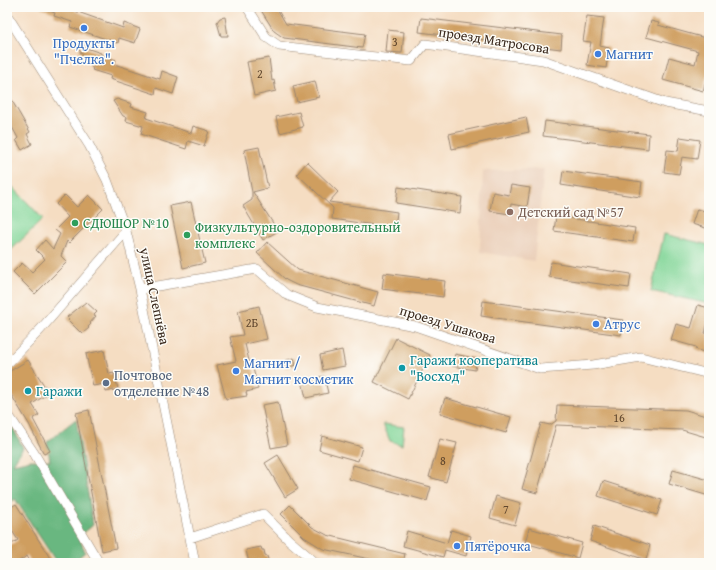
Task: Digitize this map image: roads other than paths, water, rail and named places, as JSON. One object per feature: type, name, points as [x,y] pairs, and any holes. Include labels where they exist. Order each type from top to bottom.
[{"type":"street","name":"проезд Матросова","points":[[246,7],[266,38],[279,46],[411,61],[425,44],[543,60],[665,103],[709,111]]},
{"type":"street","name":"улица Слепнёва","points":[[7,15],[89,145],[108,180],[126,231],[140,289],[195,563]]},
{"type":"street","points":[[7,364],[40,330],[126,231]]},
{"type":"street","name":"проезд Ушакова","points":[[140,289],[257,269],[287,295],[317,307],[415,326],[540,369],[593,365],[641,357],[709,374]]},
{"type":"street","points":[[7,413],[34,453],[99,563]]},
{"type":"street","points":[[190,538],[264,514],[316,563]]},
{"type":"place","name":"Продукты \"Пчелка\".","points":[[84,28]]},
{"type":"place","name":"Магнит","points":[[598,54]]},
{"type":"place","name":"Детский сад №57","points":[[510,212]]},
{"type":"place","name":"СДЮШОР №10","points":[[75,223]]},
{"type":"place","name":"Физкультурно-оздоровительный комплекс","points":[[187,235]]},
{"type":"place","name":"Атрус","points":[[596,324]]},
{"type":"place","name":"Гаражи кооператива \"Восход\"","points":[[402,368]]},
{"type":"place","name":"Магнит / Магнит косметик","points":[[236,371]]},
{"type":"place","name":"Почтовое отделение №48","points":[[106,383]]},
{"type":"place","name":"Гаражи","points":[[28,391]]},
{"type":"place","name":"Пятёрочка","points":[[457,546]]}]
